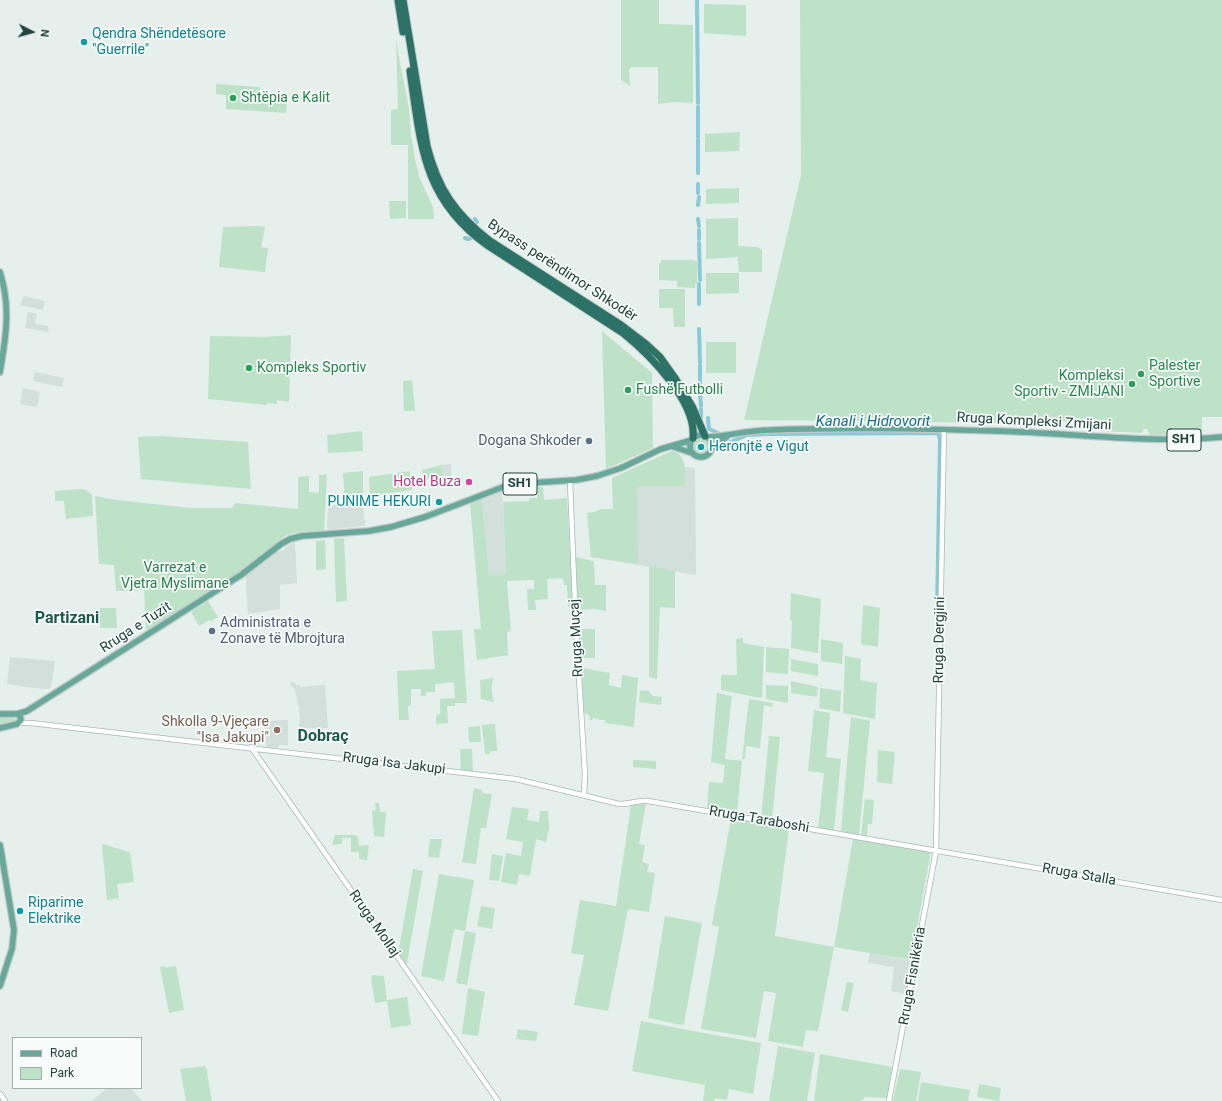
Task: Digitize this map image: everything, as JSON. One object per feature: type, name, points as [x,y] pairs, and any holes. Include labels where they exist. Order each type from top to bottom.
[{"type":"highway","name":"Bypass perëndimor Shkodër","points":[[398,0],[423,152],[434,183],[444,202],[454,215],[475,236],[623,333],[656,363],[679,396],[692,422],[693,439]]},
{"type":"highway","name":"Bypass perëndimor Shkodër","points":[[403,0],[427,146],[432,166],[446,195],[459,214],[490,241],[632,332],[646,344],[660,357],[678,383],[692,406],[707,437]]},
{"type":"main road","points":[[0,272],[5,291],[8,314],[0,372]]},
{"type":"main road","name":"Rruga Kompleksi Zmijani","points":[[707,437],[730,435],[744,431],[886,428],[1035,432],[1146,440],[1222,437]]},
{"type":"main road","name":"SH1","points":[[570,481],[608,473],[657,451],[693,439],[699,435],[707,437]]},
{"type":"main road","name":"Rruga Kompleksi Zmijani","points":[[712,449],[730,435]]},
{"type":"main road","points":[[707,437],[712,443],[712,449]]},
{"type":"main road","points":[[692,452],[690,446],[693,439]]},
{"type":"main road","name":"SH1","points":[[672,446],[685,449],[702,458],[708,456],[712,449]]},
{"type":"main road","name":"Rruga e Tuzit","points":[[27,711],[241,574],[286,541],[302,536],[369,531],[390,527],[413,521],[503,487],[529,483],[570,481]]},
{"type":"main road","name":"SH1","points":[[0,714],[17,714],[27,711]]},
{"type":"main road","name":"SH1","points":[[19,722],[27,711]]},
{"type":"main road","points":[[0,728],[19,722],[20,718],[17,714]]},
{"type":"main road","points":[[0,845],[14,930],[12,949],[0,986]]},
{"type":"street","name":"Rruga Dergjini","points":[[936,851],[944,429]]},
{"type":"street","name":"Rruga Muçaj","points":[[570,481],[576,627],[585,774],[584,795]]},
{"type":"street","name":"Rruga Isa Jakupi","points":[[19,722],[251,747],[516,779],[584,795]]},
{"type":"street","name":"Rruga Mollaj","points":[[251,747],[498,1101]]},
{"type":"street","name":"Rruga Taraboshi","points":[[584,795],[623,804],[644,800],[936,851]]},
{"type":"street","name":"Rruga Stalla","points":[[936,851],[1222,900]]},
{"type":"street","name":"Rruga Fisnikëria","points":[[889,1101],[936,851]]},
{"type":"street","points":[[0,1094],[5,1101]]},
{"type":"shaded area","points":[[24,296],[45,301],[43,310],[20,305]]},
{"type":"shaded area","points":[[28,312],[37,314],[35,324],[48,326],[49,332],[25,328]]},
{"type":"shaded area","points":[[35,372],[64,378],[62,387],[33,381]]},
{"type":"shaded area","points":[[23,388],[40,392],[37,407],[20,404]]},
{"type":"shaded area","points":[[672,451],[681,457],[685,467],[695,468],[696,575],[591,557],[587,513],[595,512],[601,509],[613,509],[612,478]]},
{"type":"shaded area","points":[[451,464],[451,477],[442,478],[441,465]]},
{"type":"shaded area","points":[[502,491],[506,574],[489,575],[482,499]]},
{"type":"shaded area","points":[[363,503],[364,520],[366,520],[364,526],[327,530],[328,506]]},
{"type":"shaded area","points":[[295,542],[297,583],[280,585],[280,609],[248,614],[247,581],[245,576],[277,552],[284,550],[286,547]]},
{"type":"shaded area","points":[[10,657],[55,661],[51,688],[33,688],[7,684]]},
{"type":"shaded area","points":[[290,682],[300,685],[300,687],[325,685],[328,728],[306,728],[306,730],[299,730],[299,707],[295,689],[290,685]]},
{"type":"shaded area","name":"Shkolla 9-Vjeçare \"Isa Jakupi\"","points":[[288,720],[288,745],[279,745],[278,748],[266,747],[265,721]]},
{"type":"shaded area","points":[[870,953],[912,961],[906,994],[891,991],[894,967],[868,963]]},
{"type":"shaded area","points":[[106,1089],[132,1089],[142,1101],[92,1101]]},
{"type":"green space","points":[[621,0],[659,0],[659,24],[693,25],[693,103],[673,102],[658,104],[658,67],[630,68],[630,86],[621,80]]},
{"type":"green space","points":[[800,0],[1222,0],[1222,417],[1202,417],[1202,434],[1150,435],[1147,429],[1144,429],[1142,433],[1102,431],[1102,420],[1004,423],[913,422],[913,425],[900,426],[900,422],[876,423],[875,421],[744,420],[801,175]]},
{"type":"green space","points":[[704,4],[746,5],[746,36],[704,33]]},
{"type":"green space","points":[[396,41],[409,109],[415,159],[420,179],[433,207],[434,219],[408,219],[408,145],[391,145],[391,110],[398,109]]},
{"type":"green space","points":[[216,84],[260,87],[260,96],[285,98],[284,103],[287,103],[286,113],[226,109],[226,95],[216,94]]},
{"type":"green space","points":[[740,132],[739,151],[705,152],[705,134]]},
{"type":"green space","points":[[739,188],[739,203],[706,204],[706,189]]},
{"type":"green space","points":[[389,201],[406,201],[406,218],[390,219]]},
{"type":"green space","points":[[738,218],[738,246],[757,247],[762,250],[762,272],[739,272],[738,257],[706,259],[706,219]]},
{"type":"green space","points":[[223,227],[265,227],[261,247],[268,248],[265,272],[219,267]]},
{"type":"green space","points":[[661,260],[694,260],[697,262],[697,284],[695,284],[695,288],[677,287],[677,281],[659,280],[659,263],[661,263]]},
{"type":"green space","points":[[706,273],[739,273],[739,293],[706,294]]},
{"type":"green space","points":[[659,289],[685,289],[685,327],[674,327],[673,308],[659,308]]},
{"type":"green space","name":"Fushë Futbolli","points":[[602,331],[652,373],[653,448],[606,469]]},
{"type":"green space","name":"Kompleks Sportiv","points":[[291,335],[289,402],[277,400],[277,404],[267,403],[267,405],[208,399],[210,336],[266,337]]},
{"type":"green space","points":[[706,342],[736,342],[736,373],[706,373]]},
{"type":"green space","points":[[412,380],[415,411],[404,411],[403,381]]},
{"type":"green space","points":[[362,431],[363,451],[328,453],[327,435]]},
{"type":"green space","points":[[160,436],[248,442],[251,489],[141,479],[138,437]]},
{"type":"green space","points":[[697,438],[705,438],[710,443],[708,454],[705,456],[697,456],[692,451],[692,443]]},
{"type":"green space","points":[[672,451],[681,456],[683,460],[685,470],[685,486],[637,486],[638,564],[591,557],[587,513],[595,512],[601,509],[613,509],[612,478]]},
{"type":"green space","points":[[441,465],[442,476],[423,480],[422,470]]},
{"type":"green space","points":[[363,471],[363,503],[345,504],[343,473]]},
{"type":"green space","points":[[410,471],[412,490],[370,496],[369,477]]},
{"type":"green space","name":"Varrezat e Vjetra Myslimane","points":[[327,474],[324,531],[294,533],[285,536],[238,573],[146,632],[144,590],[116,591],[114,565],[99,564],[95,496],[117,500],[190,508],[232,508],[235,503],[298,509],[298,477],[309,476],[309,492],[319,493],[319,475]]},
{"type":"green space","points":[[537,487],[543,487],[544,500],[567,498],[573,606],[568,607],[567,585],[564,585],[563,578],[547,579],[548,599],[535,600],[536,610],[528,610],[527,589],[534,589],[534,580],[507,581],[511,631],[507,633],[508,655],[477,660],[474,629],[481,629],[470,503],[482,499],[489,575],[506,574],[503,502],[529,501],[529,498],[537,498]]},
{"type":"green space","points":[[86,490],[92,495],[93,516],[66,519],[64,501],[55,501],[55,491]]},
{"type":"green space","points":[[344,538],[347,601],[336,602],[334,539]]},
{"type":"green space","points":[[325,540],[326,569],[316,570],[316,541]]},
{"type":"green space","points":[[576,557],[594,562],[595,585],[606,585],[606,611],[594,609],[578,610]]},
{"type":"green space","points":[[649,566],[675,571],[675,608],[660,607],[657,679],[649,677]]},
{"type":"green space","points":[[791,593],[821,599],[818,653],[791,648]]},
{"type":"green space","points":[[208,601],[218,617],[199,626],[191,612]]},
{"type":"green space","points":[[863,605],[880,608],[878,647],[861,644]]},
{"type":"green space","points":[[100,608],[116,608],[117,628],[100,628]]},
{"type":"green space","points":[[579,629],[595,629],[595,658],[580,658]]},
{"type":"green space","points":[[462,630],[467,703],[455,703],[455,706],[447,706],[448,723],[436,724],[436,716],[440,713],[440,699],[455,698],[454,682],[435,684],[435,692],[426,692],[426,696],[421,696],[421,689],[411,689],[411,705],[408,706],[409,720],[399,720],[397,671],[435,669],[432,631]]},
{"type":"green space","points":[[743,638],[743,643],[764,647],[762,697],[760,698],[721,690],[721,675],[737,675],[736,639]]},
{"type":"green space","points":[[821,639],[843,643],[842,664],[821,661]]},
{"type":"green space","points":[[766,647],[789,649],[788,674],[766,672]]},
{"type":"green space","points":[[845,656],[861,659],[860,680],[877,683],[875,719],[843,713]]},
{"type":"green space","points":[[791,659],[818,664],[818,676],[791,671]]},
{"type":"green space","points":[[583,668],[610,673],[609,685],[621,688],[622,675],[638,678],[634,727],[605,723],[606,720],[593,718],[590,720],[589,715],[584,713]]},
{"type":"green space","points":[[494,678],[492,693],[494,702],[481,699],[480,680]]},
{"type":"green space","points":[[791,681],[818,687],[817,697],[791,693]]},
{"type":"green space","points":[[766,685],[788,686],[787,703],[766,699]]},
{"type":"green space","points":[[820,688],[841,691],[840,712],[819,708]]},
{"type":"green space","points":[[640,690],[649,691],[652,696],[662,697],[661,705],[639,702]]},
{"type":"green space","points":[[717,693],[732,696],[725,759],[742,761],[737,813],[707,808],[709,782],[723,783],[725,765],[711,762]]},
{"type":"green space","points":[[749,699],[773,703],[772,707],[764,705],[760,748],[746,746],[745,759],[742,759]]},
{"type":"green space","points":[[814,710],[830,713],[826,757],[841,759],[834,831],[818,829],[824,773],[808,771]]},
{"type":"green space","points":[[0,717],[15,717],[16,721],[0,726]]},
{"type":"green space","points":[[851,717],[870,721],[859,835],[841,831]]},
{"type":"green space","points":[[495,724],[498,751],[490,751],[490,754],[485,754],[482,725]]},
{"type":"green space","points":[[480,726],[481,742],[469,742],[468,727]]},
{"type":"green space","points":[[769,736],[780,737],[772,821],[761,819]]},
{"type":"green space","points":[[460,749],[472,749],[473,771],[461,770]]},
{"type":"green space","points":[[878,750],[895,752],[892,784],[877,782]]},
{"type":"green space","points":[[633,760],[656,761],[656,769],[633,767]]},
{"type":"green space","points":[[474,788],[482,790],[482,793],[492,794],[486,828],[481,828],[476,864],[462,862]]},
{"type":"green space","points":[[865,799],[874,800],[872,824],[868,824],[867,836],[861,836]]},
{"type":"green space","points":[[375,803],[379,803],[380,812],[386,812],[384,837],[374,836],[372,811],[376,810]]},
{"type":"green space","points":[[646,803],[639,844],[645,845],[642,862],[649,864],[647,872],[655,873],[649,912],[628,909],[608,1011],[574,1005],[584,955],[571,953],[580,900],[616,906],[631,806]]},
{"type":"green space","points":[[512,807],[529,809],[527,820],[539,822],[540,811],[548,811],[549,828],[546,842],[536,839],[530,876],[519,874],[517,885],[501,882],[506,853],[521,856],[523,842],[506,839]]},
{"type":"green space","points":[[731,818],[789,828],[775,936],[834,947],[818,1031],[806,1030],[803,1047],[768,1041],[776,993],[764,991],[756,1038],[701,1029],[719,927],[712,925]]},
{"type":"green space","points":[[335,835],[358,836],[359,846],[369,845],[367,860],[359,859],[359,852],[351,852],[351,838],[342,838],[342,844],[332,845]]},
{"type":"green space","points":[[430,839],[442,839],[439,858],[428,857]]},
{"type":"green space","points":[[853,839],[931,851],[911,960],[834,947]]},
{"type":"green space","points":[[102,844],[130,852],[134,882],[117,884],[119,898],[107,900]]},
{"type":"green space","points":[[492,854],[503,856],[499,881],[489,880]]},
{"type":"green space","points":[[413,869],[423,871],[407,963],[405,965],[398,954]]},
{"type":"green space","points":[[439,874],[474,880],[465,931],[454,929],[444,981],[421,976]]},
{"type":"green space","points":[[481,906],[495,908],[492,929],[477,926]]},
{"type":"green space","points":[[665,916],[702,923],[684,1024],[682,1025],[648,1018]]},
{"type":"green space","points":[[465,931],[476,933],[467,985],[456,983]]},
{"type":"green space","points":[[165,966],[166,968],[176,966],[184,1010],[169,1013],[160,967]]},
{"type":"green space","points":[[373,975],[384,976],[387,1000],[407,997],[411,1025],[391,1028],[387,1001],[375,1003],[371,978]]},
{"type":"green space","points":[[847,982],[854,983],[848,1012],[841,1010]]},
{"type":"green space","points":[[468,988],[485,992],[478,1036],[462,1034]]},
{"type":"green space","points":[[641,1021],[761,1043],[753,1094],[729,1089],[727,1100],[715,1098],[714,1101],[703,1101],[705,1085],[632,1071]]},
{"type":"green space","points":[[518,1029],[538,1032],[536,1041],[516,1039]]},
{"type":"green space","points":[[778,1046],[815,1053],[807,1101],[769,1101]]},
{"type":"green space","points":[[820,1054],[892,1067],[887,1098],[864,1097],[864,1100],[862,1099],[861,1101],[814,1101]]},
{"type":"green space","points":[[206,1066],[212,1101],[186,1101],[180,1069]]},
{"type":"green space","points":[[900,1069],[921,1072],[916,1101],[893,1101]]},
{"type":"green space","points":[[921,1082],[970,1090],[968,1101],[918,1101]]},
{"type":"green space","points":[[979,1084],[1001,1088],[999,1101],[977,1097]]},
{"type":"waterway","name":"Kanali i Hidrovorit","points":[[697,0],[698,103]]},
{"type":"waterway","name":"Kanali i Hidrovorit","points":[[698,107],[698,137]]},
{"type":"waterway","name":"Kanali i Hidrovorit","points":[[698,140],[698,173]]},
{"type":"waterway","name":"Kanali i Hidrovorit","points":[[698,184],[698,193]]},
{"type":"waterway","name":"Kanali i Hidrovorit","points":[[698,205],[699,197]]},
{"type":"waterway","name":"Kanali i Hidrovorit","points":[[698,219],[699,226]]},
{"type":"waterway","name":"Kanali i Hidrovorit","points":[[699,230],[699,239]]},
{"type":"waterway","points":[[465,238],[471,238]]},
{"type":"waterway","name":"Kanali i Hidrovorit","points":[[699,243],[700,280]]},
{"type":"waterway","name":"Kanali i Hidrovorit","points":[[699,284],[699,304]]},
{"type":"waterway","name":"Kanali i Hidrovorit","points":[[699,329],[700,362]]},
{"type":"waterway","name":"Kanali i Hidrovorit","points":[[700,365],[700,386]]},
{"type":"waterway","name":"Kanali i Hidrovorit","points":[[700,394],[701,406]]},
{"type":"waterway","name":"Kanali i Hidrovorit","points":[[701,409],[701,419]]},
{"type":"waterway","name":"Kanali i Hidrovorit","points":[[708,418],[709,429],[718,433]]},
{"type":"waterway","name":"Kanali i Hidrovorit","points":[[726,444],[747,435],[938,433],[940,439],[937,614]]},
{"type":"place","name":"Qendra Shëndetësore \"Guerrile\"","points":[[84,42]]},
{"type":"place","name":"Shtëpia e Kalit","points":[[233,98]]},
{"type":"place","name":"Kompleks Sportiv","points":[[249,368]]},
{"type":"place","name":"Palester Sportive","points":[[1141,374]]},
{"type":"place","name":"Kompleksi Sportiv - ZMIJANI","points":[[1132,384]]},
{"type":"place","name":"Fushë Futbolli","points":[[628,390]]},
{"type":"place","name":"Dogana Shkoder","points":[[589,441]]},
{"type":"place","name":"Heronjtë e Vigut","points":[[701,447]]},
{"type":"place","name":"Hotel Buza","points":[[469,482]]},
{"type":"place","name":"PUNIME HEKURI","points":[[439,502]]},
{"type":"place","name":"Administrata e Zonave të Mbrojtura","points":[[212,631]]},
{"type":"place","name":"Shkolla 9-Vjeçare \"Isa Jakupi\"","points":[[277,730]]},
{"type":"place","name":"Riparime Elektrike","points":[[20,911]]},
{"type":"district","name":"Partizani","points":[[67,619]]},
{"type":"district","name":"Dobraç","points":[[323,737]]}]
